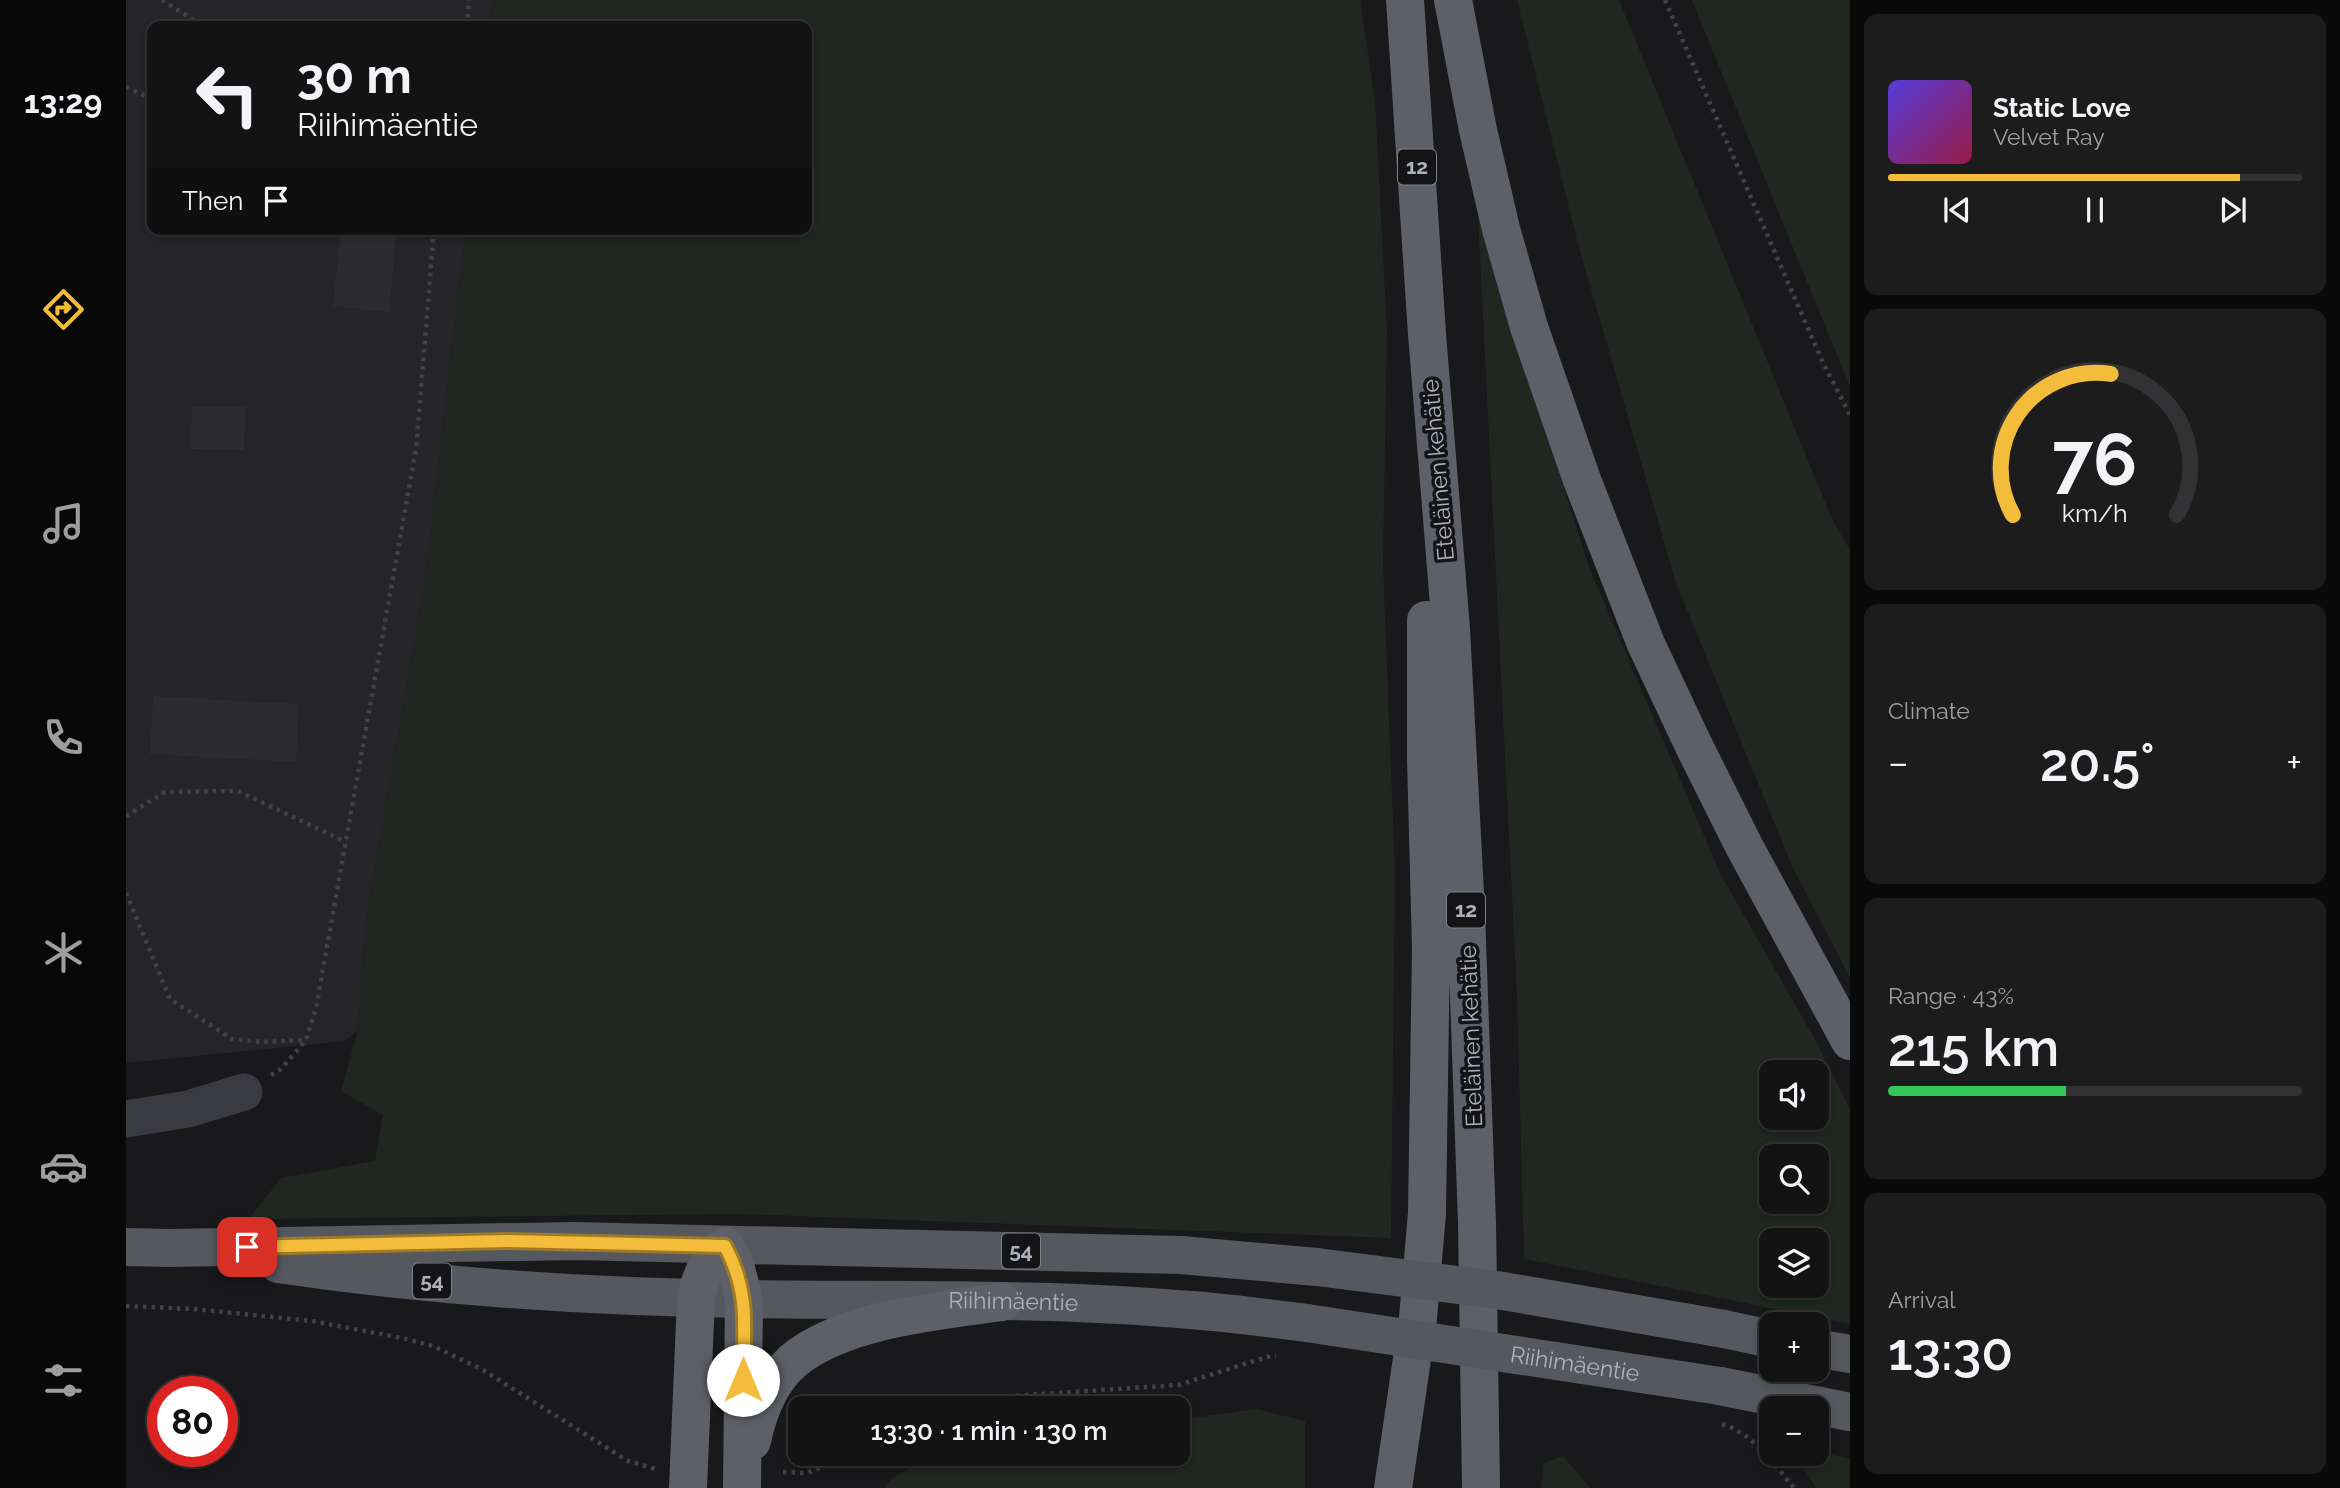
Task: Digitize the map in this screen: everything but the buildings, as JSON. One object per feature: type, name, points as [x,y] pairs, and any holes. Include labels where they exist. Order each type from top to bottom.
[{"type":"highway","name":"12","points":[[1405,0],[1427,334]]},
{"type":"highway","points":[[1453,0],[1478,130],[1505,242],[1529,327],[1596,516],[1646,644],[1693,744],[1744,846],[1850,1041]]},
{"type":"highway","points":[[1394,1488],[1418,1318],[1427,1213],[1430,961],[1426,759],[1427,334]]},
{"type":"highway","name":"Eteläinen kehätie","points":[[1427,334],[1451,629],[1466,912],[1477,1223],[1481,1488]]},
{"type":"highway","points":[[673,1479],[696,1298],[709,1260],[725,1246],[735,1265],[744,1299],[744,1488]]},
{"type":"highway","points":[[744,1488],[752,1439],[761,1406],[791,1363],[815,1345],[891,1319],[1002,1302]]},
{"type":"main road","name":"Riihimäentie","points":[[126,1247],[506,1241],[1181,1255],[1317,1267],[1497,1290],[1759,1336]]},
{"type":"main road","name":"Riihimäentie","points":[[169,1248],[335,1273],[569,1293],[744,1299],[1002,1302],[1190,1310],[1307,1323],[1719,1405],[1850,1412]]},
{"type":"main road","points":[[1829,1350],[1850,1354]]},
{"type":"street","points":[[126,1119],[188,1109],[243,1093]]},
{"type":"path","points":[[162,0],[195,21]]},
{"type":"path","points":[[467,21],[469,0]]},
{"type":"path","points":[[1665,0],[1823,363],[1850,415]]},
{"type":"path","points":[[126,87],[147,97]]},
{"type":"path","points":[[243,1093],[281,1069],[306,1040],[316,1008],[416,449],[434,235]]},
{"type":"path","points":[[126,816],[165,792],[238,791],[346,842]]},
{"type":"path","points":[[126,893],[170,999],[232,1039],[262,1042],[306,1040]]},
{"type":"path","points":[[126,1306],[194,1309],[312,1321],[433,1346],[483,1370],[628,1461],[673,1479]]},
{"type":"path","points":[[1012,1396],[1178,1385],[1257,1360],[1279,1356]]},
{"type":"path","points":[[1719,1405],[1731,1427],[1756,1445],[1794,1488]]},
{"type":"path","points":[[783,1472],[807,1473],[824,1466]]},
{"type":"shaded area","points":[[126,0],[493,0],[491,21],[147,21],[147,235],[465,235],[426,577],[367,915],[358,1030],[345,1041],[126,1063]]},
{"type":"shaded area","points":[[493,0],[1360,0],[1375,100],[1387,331],[1383,564],[1395,872],[1391,1238],[739,1214],[249,1219],[281,1178],[375,1161],[383,1115],[341,1091],[358,1030],[367,915],[426,577],[465,235],[812,235],[812,21],[491,21]]},
{"type":"shaded area","points":[[1517,0],[1619,0],[1832,519],[1850,550],[1850,978],[1792,866],[1676,583],[1578,244]]},
{"type":"shaded area","points":[[1692,0],[1850,0],[1850,387]]},
{"type":"shaded area","points":[[1478,216],[1589,567],[1721,875],[1826,1060],[1759,1060],[1759,1130],[1829,1130],[1829,1067],[1850,1109],[1850,1324],[1829,1320],[1829,1312],[1790,1312],[1524,1259],[1517,995]]},
{"type":"shaded area","points":[[1256,1409],[1305,1421],[1305,1488],[884,1488],[892,1478],[914,1466],[1190,1466],[1190,1418]]},
{"type":"shaded area","points":[[1829,1454],[1850,1459],[1850,1488],[1816,1488],[1802,1466],[1829,1466]]},
{"type":"shaded area","points":[[1563,1456],[1590,1488],[1541,1488],[1544,1463]]},
{"type":"route","points":[[247,1247],[506,1241],[725,1246],[735,1265],[744,1299],[743,1380]]}]
